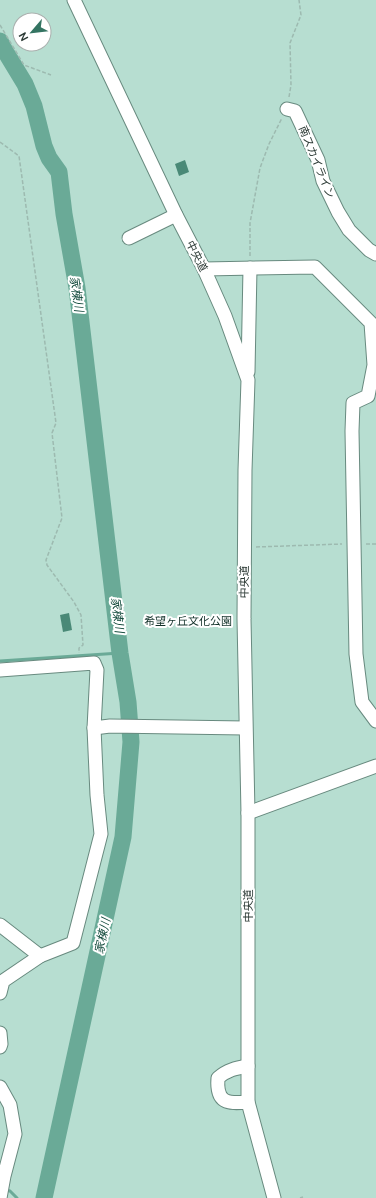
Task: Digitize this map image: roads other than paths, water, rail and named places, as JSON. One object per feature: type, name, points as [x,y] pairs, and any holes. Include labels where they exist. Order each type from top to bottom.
[{"type":"lane","name":"中央道","points":[[74,0],[176,215],[204,269],[225,316],[248,380],[244,547],[245,728],[248,813],[248,1102],[274,1198]]},
{"type":"lane","name":"南スカイライン","points":[[287,109],[295,111],[303,126],[318,160],[323,181],[349,230],[369,250],[376,254]]},
{"type":"lane","points":[[129,238],[176,215]]},
{"type":"lane","points":[[204,269],[314,267],[370,323],[374,365],[371,387],[368,396],[353,403],[353,543],[358,679],[362,702],[376,721]]},
{"type":"lane","points":[[248,380],[250,268]]},
{"type":"lane","points":[[0,670],[94,663],[97,670],[94,728],[97,795],[101,834],[73,943],[40,956],[3,981],[0,993]]},
{"type":"lane","points":[[94,728],[110,726],[245,728]]},
{"type":"lane","points":[[248,813],[376,766]]},
{"type":"lane","points":[[0,925],[40,956]]},
{"type":"lane","points":[[0,1033],[0,1047]]},
{"type":"lane","points":[[248,1066],[238,1067],[226,1071],[218,1078],[217,1090],[223,1100],[234,1103],[248,1102]]},
{"type":"lane","points":[[0,1087],[10,1105],[15,1134],[0,1198]]},
{"type":"waterway","name":"家棟川","points":[[0,41],[25,84],[34,106],[44,146],[49,158],[59,172],[64,214],[77,288],[120,653],[128,702],[131,742],[123,837],[44,1198]]},
{"type":"waterway","points":[[0,661],[120,653]]},
{"type":"waterway","points":[[6,1190],[10,1191],[17,1198]]},
{"type":"park label","name":"希望ヶ丘文化公園","points":[[188,621]]}]
